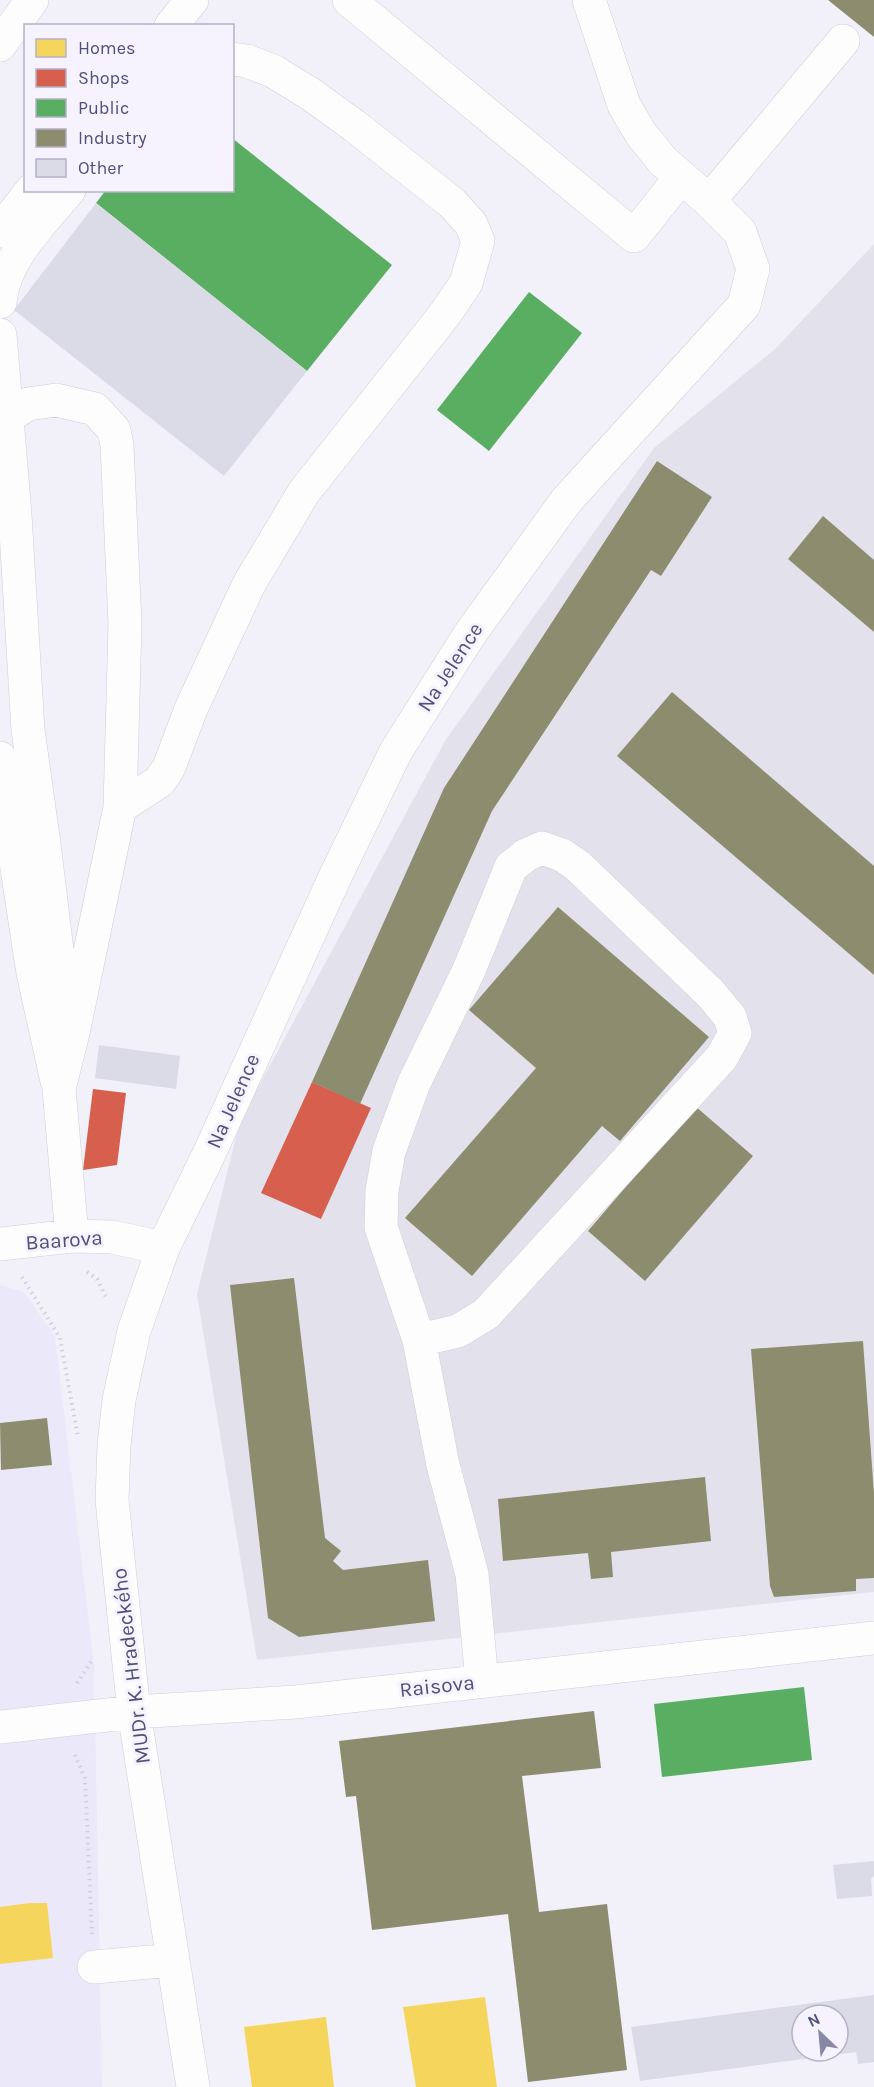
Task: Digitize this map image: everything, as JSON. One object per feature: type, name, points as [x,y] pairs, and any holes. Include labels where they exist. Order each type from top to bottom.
[{"type":"street","points":[[0,45],[32,0]]},
{"type":"street","points":[[173,24],[192,0]]},
{"type":"street","points":[[349,0],[634,236],[672,169]]},
{"type":"street","name":"Na Jelence","points":[[163,1248],[208,1156],[334,877],[396,751],[470,634],[566,501],[744,305],[753,269],[740,232],[672,169],[641,134],[624,105],[590,0]]},
{"type":"street","points":[[709,201],[843,41]]},
{"type":"street","points":[[120,807],[160,781],[169,766],[191,709],[249,584],[304,492],[445,314],[466,283],[478,241],[471,224],[452,202],[312,94],[273,71],[247,61],[234,59]]},
{"type":"street","points":[[0,231],[30,192]]},
{"type":"street","points":[[0,302],[8,269],[31,236],[67,192]]},
{"type":"street","points":[[0,335],[15,515],[28,730],[60,975],[73,1033]]},
{"type":"street","points":[[7,417],[28,404],[56,400],[95,409],[114,430],[117,445],[125,624],[120,807],[73,1033],[58,1089]]},
{"type":"street","points":[[0,758],[33,973],[58,1089],[72,1236]]},
{"type":"street","points":[[419,1340],[458,1332],[486,1314],[722,1057],[735,1033],[730,1017],[711,994],[578,866],[562,855],[542,848],[526,855],[511,867],[469,970],[414,1083],[389,1151],[382,1191],[381,1227],[419,1340],[443,1464],[472,1574],[482,1681]]},
{"type":"street","name":"Baarova","points":[[2,1244],[72,1236],[112,1237],[163,1248]]},
{"type":"street","name":"MUDr. K. Hradeckého","points":[[163,1248],[134,1330],[119,1400],[114,1445],[112,1500],[134,1712],[193,2087]]},
{"type":"street","name":"Raisova","points":[[0,1727],[134,1712],[296,1702],[874,1638]]},
{"type":"street","points":[[94,1967],[172,1960]]},
{"type":"path","points":[[2,1244],[60,1338],[78,1438]]},
{"type":"path","points":[[69,1750],[77,1756],[85,1778],[94,1967]]},
{"type":"shaded area","points":[[874,244],[874,1592],[257,1660],[197,1294],[240,1121],[445,741],[654,448],[775,349]]},
{"type":"shaded area","points":[[0,1285],[24,1292],[55,1336],[94,1665],[102,2087],[0,2087]]},
{"type":"building: Homes","points":[[47,1903],[53,1958],[0,1964],[0,1907]]},
{"type":"building: Homes","points":[[485,1997],[497,2087],[416,2087],[403,2007]]},
{"type":"building: Homes","points":[[326,2017],[334,2087],[252,2087],[244,2027]]},
{"type":"building: Shops","points":[[312,1082],[371,1108],[321,1219],[261,1193]]},
{"type":"building: Shops","points":[[93,1089],[126,1093],[117,1165],[83,1170]]},
{"type":"building: Public","points":[[234,140],[392,265],[307,371],[96,203],[104,192],[234,192]]},
{"type":"building: Public","points":[[529,292],[582,333],[489,451],[437,410]]},
{"type":"building: Public","points":[[804,1687],[812,1760],[662,1777],[654,1704]]},
{"type":"building: Industry","points":[[828,0],[874,0],[874,37]]},
{"type":"building: Industry","points":[[657,461],[712,497],[661,576],[651,570],[492,811],[360,1104],[312,1082],[444,788]]},
{"type":"building: Industry","points":[[823,516],[874,560],[874,632],[788,559]]},
{"type":"building: Industry","points":[[672,692],[874,866],[874,975],[617,756]]},
{"type":"building: Industry","points":[[558,907],[709,1037],[620,1141],[602,1126],[472,1276],[405,1218],[536,1068],[469,1010]]},
{"type":"building: Industry","points":[[695,1106],[753,1156],[645,1281],[588,1231]]},
{"type":"building: Industry","points":[[294,1278],[325,1538],[341,1551],[333,1561],[343,1570],[428,1560],[435,1621],[299,1637],[268,1618],[230,1285]]},
{"type":"building: Industry","points":[[863,1341],[874,1494],[874,1578],[856,1579],[856,1591],[774,1597],[770,1586],[751,1349]]},
{"type":"building: Industry","points":[[47,1418],[52,1465],[1,1470],[0,1423]]},
{"type":"building: Industry","points":[[705,1477],[711,1541],[611,1552],[613,1577],[591,1579],[588,1553],[503,1561],[498,1499]]},
{"type":"building: Industry","points":[[594,1711],[601,1768],[522,1776],[539,1912],[607,1904],[627,2070],[528,2082],[508,1914],[372,1930],[356,1796],[346,1797],[339,1741]]},
{"type":"building: Other","points":[[96,203],[307,371],[224,476],[14,310]]},
{"type":"building: Other","points":[[99,1045],[180,1056],[176,1089],[95,1078]]},
{"type":"building: Other","points":[[874,1861],[874,1876],[871,1879],[872,1896],[837,1899],[833,1865]]},
{"type":"building: Other","points":[[874,1995],[874,2062],[858,2064],[856,2052],[850,2053],[850,2003],[813,2003]]},
{"type":"building: Other","points":[[790,2006],[790,2061],[640,2081],[631,2027]]}]
